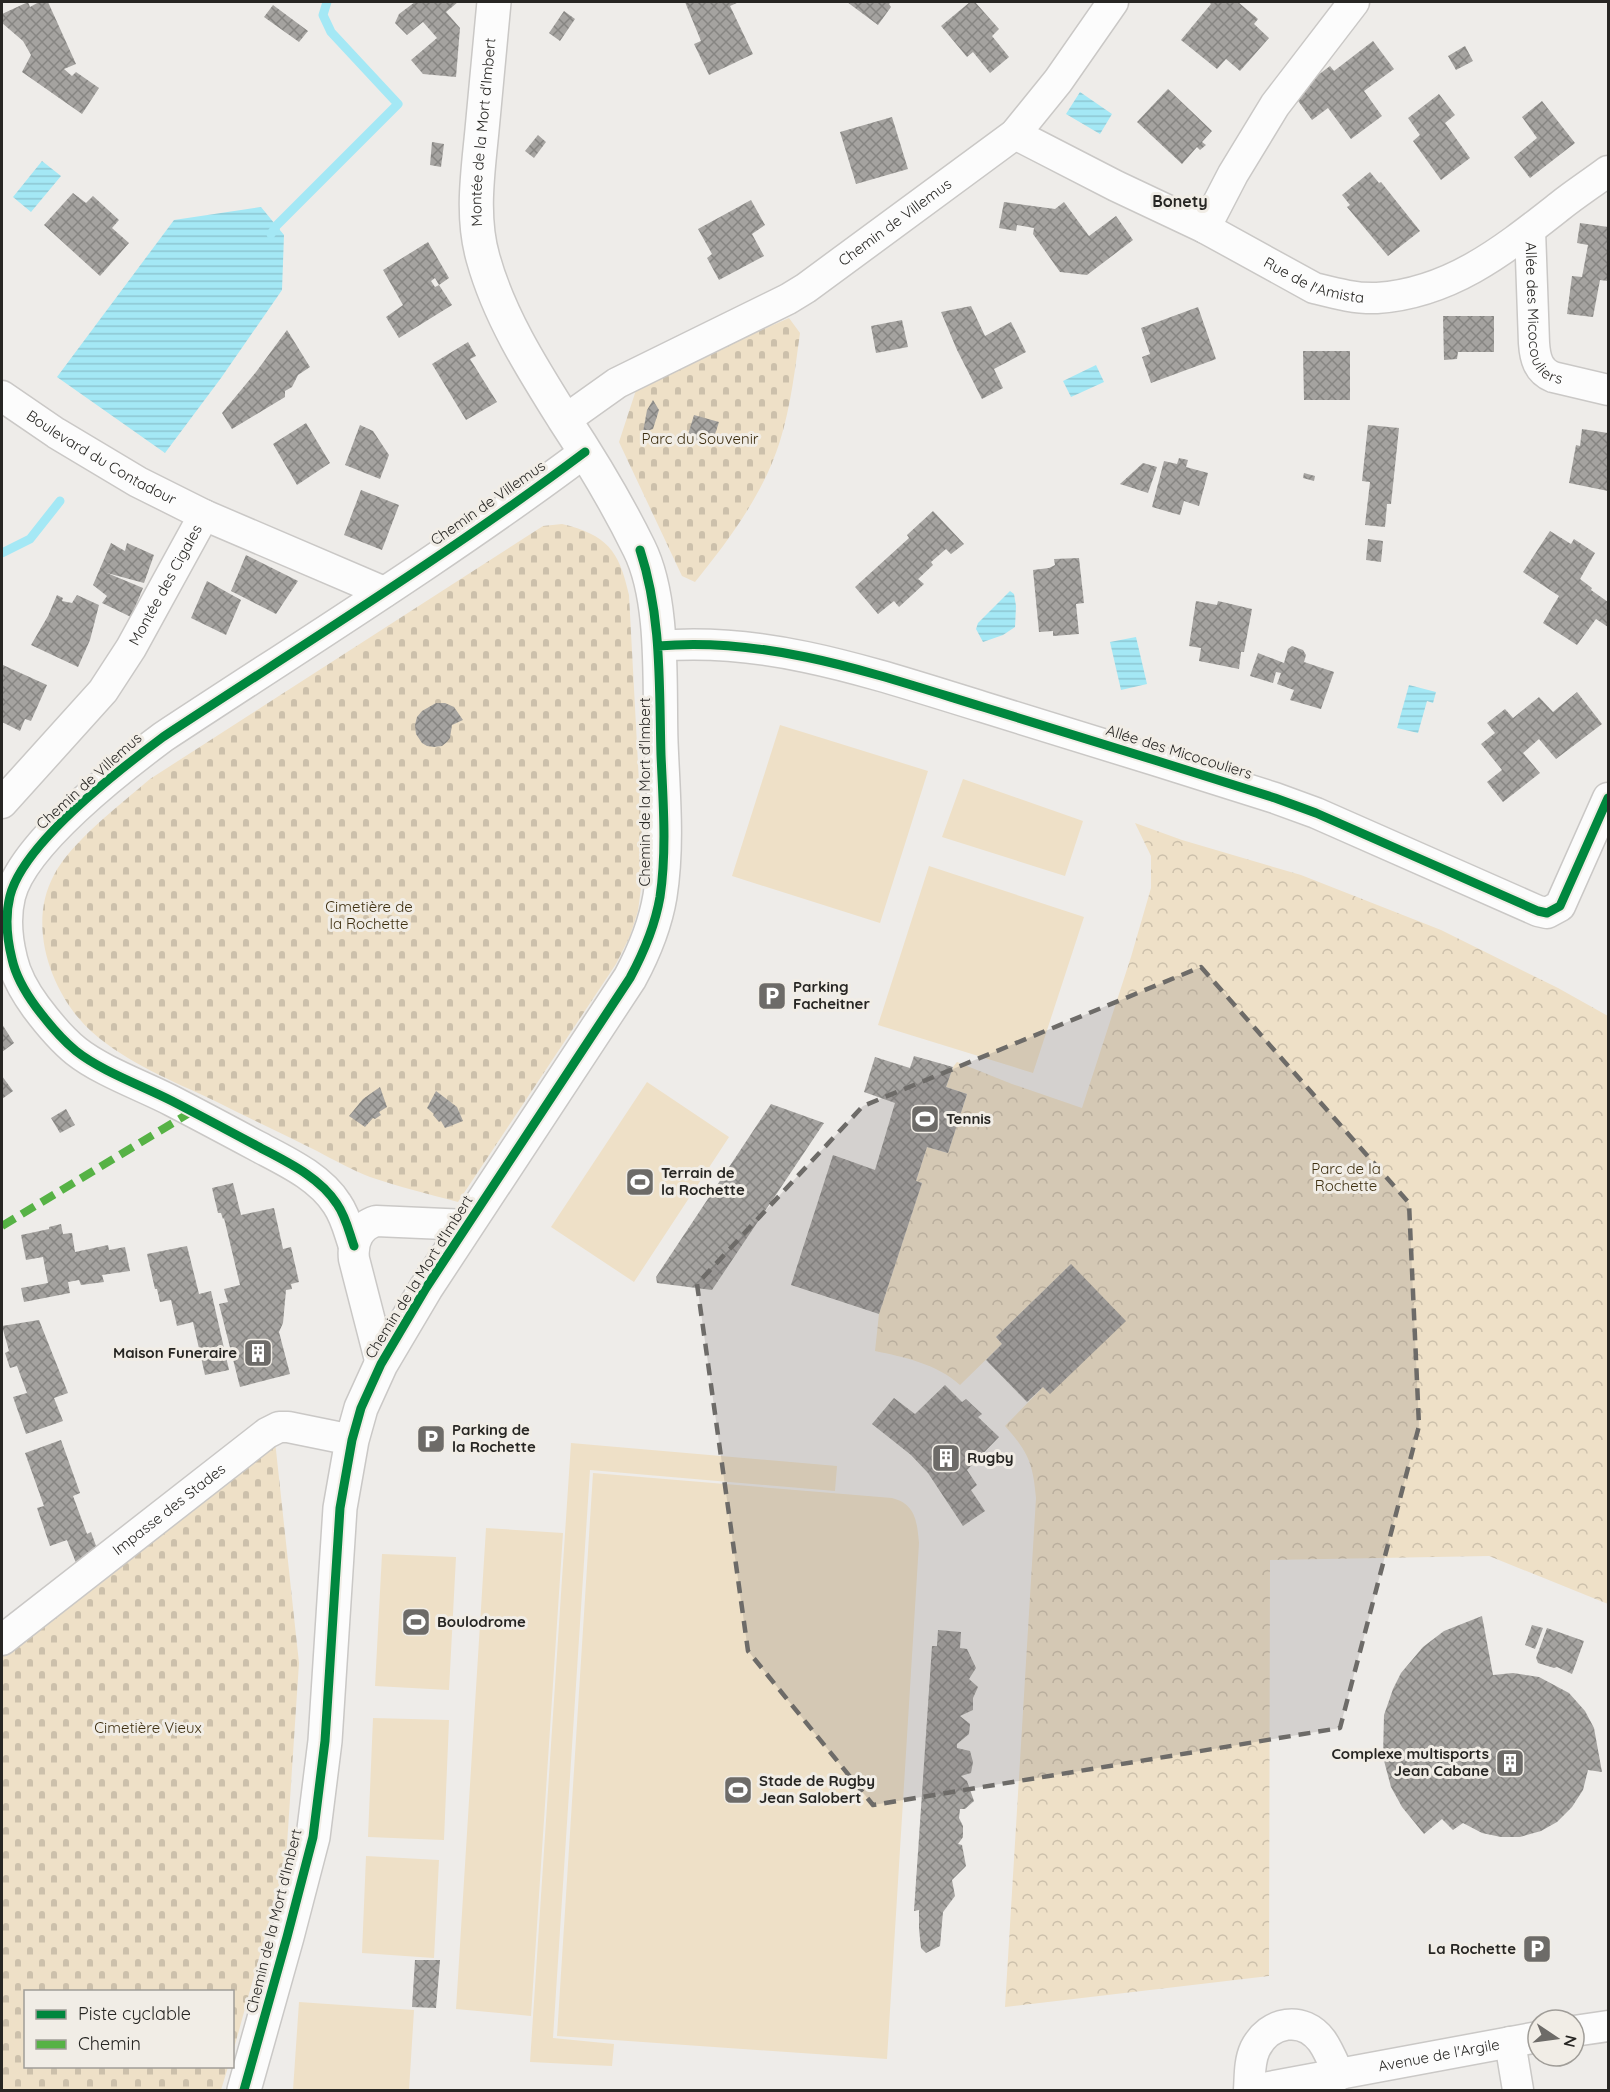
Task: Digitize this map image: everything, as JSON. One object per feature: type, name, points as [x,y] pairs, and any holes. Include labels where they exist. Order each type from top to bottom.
[{"type":"street","name":"Montée de la Mort d'Imbert","points":[[494,2],[480,157],[477,226],[488,276],[506,319],[538,379],[585,452]]},
{"type":"street","name":"Chemin de Villemus","points":[[565,420],[617,383],[788,300],[1015,134],[1058,81],[1113,2]]},
{"type":"street","points":[[1205,228],[1233,174],[1275,105],[1354,2]]},
{"type":"street","name":"Rue de l'Amista","points":[[1015,134],[1116,186],[1205,228],[1314,288],[1333,293],[1375,298],[1402,295],[1438,286],[1468,272],[1530,230],[1608,171]]},
{"type":"street","name":"Allée des Micocouliers","points":[[1530,230],[1535,356],[1545,374],[1608,390]]},
{"type":"street","name":"Boulevard du Contadour","points":[[2,396],[56,433],[128,476],[204,515]]},
{"type":"street","name":"Chemin de Villemus","points":[[381,1364],[356,1270],[354,1246],[338,1204],[307,1174],[174,1102],[97,1064],[77,1052],[60,1036],[26,994],[15,973],[9,947],[7,918],[10,895],[18,878],[43,842],[71,813],[163,737],[418,570],[518,502],[585,452]]},
{"type":"street","name":"Chemin de la Mort d'Imbert","points":[[244,2091],[302,1882],[312,1837],[325,1741],[340,1508],[352,1440],[361,1408],[381,1364],[410,1314],[623,990],[650,937],[659,898],[663,858],[658,646],[652,592],[640,550],[624,517],[585,452]]},
{"type":"street","name":"Montée des Cigales","points":[[2,803],[13,772],[103,691],[131,648],[204,515],[384,592]]},
{"type":"street","name":"Allée des Micocouliers","points":[[658,646],[761,648],[786,652],[907,684],[1285,801],[1547,913],[1560,906],[1608,798]]},
{"type":"street","points":[[354,1246],[361,1230],[376,1221],[468,1225]]},
{"type":"street","name":"Impasse des Stades","points":[[2,1640],[273,1429],[288,1427],[352,1440]]},
{"type":"street","name":"Avenue de l'Argile","points":[[1339,2075],[1328,2050],[1315,2033],[1298,2024],[1287,2024],[1269,2032],[1260,2040],[1251,2063],[1251,2091],[1339,2075],[1524,2040]]},
{"type":"street","points":[[1586,2029],[1608,2026]]},
{"type":"street","points":[[1518,2091],[1524,2040]]},
{"type":"highlighted area","points":[[1201,967],[1409,1203],[1419,1426],[1340,1728],[873,1805],[748,1651],[697,1284],[863,1106]]},
{"type":"green space","name":"Parc du Souvenir","points":[[789,318],[800,333],[787,414],[780,441],[755,497],[720,550],[695,582],[682,576],[619,442],[638,384]]},
{"type":"green space","name":"Cimetière de la Rochette","points":[[562,524],[590,533],[609,547],[621,566],[629,595],[643,857],[638,911],[630,936],[616,964],[458,1202],[392,1184],[357,1171],[151,1071],[120,1053],[92,1032],[65,999],[55,980],[43,938],[42,916],[46,895],[54,875],[84,837],[150,779],[543,526]]},
{"type":"green space","points":[[780,725],[928,771],[880,923],[732,876]]},
{"type":"green space","points":[[963,779],[1083,821],[1065,876],[942,837]]},
{"type":"green space","name":"Parc de la Rochette","points":[[1135,823],[1182,840],[1301,875],[1441,930],[1558,988],[1608,1016],[1608,1604],[1489,1556],[1270,1560],[1269,1976],[1005,2007],[1036,1498],[1028,1459],[1005,1426],[1043,1387],[1050,1394],[1071,1264],[996,1337],[1002,1344],[960,1385],[931,1367],[875,1351],[879,1314],[922,1183],[916,1181],[927,1147],[948,1153],[967,1094],[946,1087],[957,1062],[1082,1108],[1151,888],[1151,856]]},
{"type":"green space","points":[[929,866],[1084,917],[1033,1073],[878,1025]]},
{"type":"green space","name":"Terrain de la Rochette","points":[[647,1082],[729,1137],[634,1282],[551,1227]]},
{"type":"green space","name":"Cimetière Vieux","points":[[275,1441],[299,1663],[286,1860],[234,2048],[234,1990],[24,1990],[24,2068],[228,2068],[221,2090],[2,2090],[2,1653]]},
{"type":"green space","points":[[571,1443],[837,1466],[835,1491],[590,1470],[553,2038],[614,2044],[612,2066],[530,2062]]},
{"type":"green space","name":"Stade de Rugby Jean Salobert","points":[[593,1473],[892,1498],[911,1509],[919,1543],[887,2059],[557,2036]]},
{"type":"green space","points":[[486,1528],[563,1533],[531,2016],[456,2009]]},
{"type":"green space","name":"Boulodrome","points":[[382,1554],[456,1557],[449,1690],[375,1686]]},
{"type":"green space","points":[[373,1718],[449,1720],[444,1840],[368,1837]]},
{"type":"green space","points":[[366,1856],[439,1860],[434,1958],[362,1953]]},
{"type":"green space","points":[[299,2002],[414,2010],[409,2090],[293,2090]]},
{"type":"water","points":[[1080,92],[1112,114],[1100,134],[1066,114]]},
{"type":"water","points":[[42,161],[61,176],[31,212],[13,197]]},
{"type":"water","points":[[261,207],[284,235],[282,290],[165,453],[57,377],[174,220]]},
{"type":"water","points":[[1096,365],[1104,382],[1071,397],[1063,381]]},
{"type":"water","points":[[1010,591],[1014,594],[1016,606],[1015,627],[1003,635],[983,642],[976,629],[978,623]]},
{"type":"water","points":[[1136,637],[1147,684],[1121,690],[1110,642]]},
{"type":"water","points":[[1409,685],[1436,692],[1433,703],[1427,701],[1418,733],[1397,728]]},
{"type":"building","points":[[28,2],[30,7],[39,2],[48,2],[76,64],[64,69],[72,76],[76,72],[99,88],[82,114],[22,72],[31,55],[23,41],[2,23],[2,14]]},
{"type":"building","points":[[415,2],[458,2],[446,12],[460,28],[456,77],[423,74],[411,60],[437,38],[423,22],[407,35],[395,23],[399,14]]},
{"type":"building","points":[[685,2],[739,2],[730,6],[753,54],[709,75],[694,44],[701,41]]},
{"type":"building","points":[[847,2],[891,2],[889,4],[891,7],[878,25]]},
{"type":"building","points":[[970,2],[975,2],[999,29],[992,36],[1009,57],[990,73],[973,52],[967,57],[941,26]]},
{"type":"building","points":[[1209,2],[1238,2],[1258,19],[1254,24],[1269,38],[1240,71],[1226,59],[1217,69],[1181,40],[1211,4]]},
{"type":"building","points":[[273,5],[308,31],[299,42],[264,17]]},
{"type":"building","points":[[564,11],[575,19],[560,41],[549,33]]},
{"type":"building","points":[[1373,41],[1394,69],[1364,91],[1382,116],[1351,139],[1328,108],[1312,120],[1293,94],[1330,66],[1334,71]]},
{"type":"building","points":[[1465,46],[1473,61],[1456,70],[1448,56]]},
{"type":"building","points":[[1168,89],[1212,131],[1202,142],[1206,145],[1200,150],[1197,147],[1182,164],[1137,122]]},
{"type":"building","points":[[1439,94],[1455,115],[1445,123],[1470,158],[1441,180],[1413,141],[1420,135],[1408,118]]},
{"type":"building","points":[[1542,101],[1575,143],[1530,178],[1514,157],[1537,138],[1522,117]]},
{"type":"building","points":[[892,117],[908,169],[856,184],[840,132]]},
{"type":"building","points":[[538,135],[546,142],[534,158],[525,151]]},
{"type":"building","points":[[432,142],[444,144],[441,167],[430,165]]},
{"type":"building","points":[[1370,172],[1379,183],[1381,182],[1420,231],[1388,256],[1347,207],[1350,205],[1342,195]]},
{"type":"building","points":[[73,193],[86,203],[93,196],[119,220],[112,228],[129,243],[100,276],[44,225]]},
{"type":"building","points":[[751,200],[765,225],[752,234],[764,256],[719,280],[707,258],[712,254],[698,229]]},
{"type":"building","points":[[1004,202],[1055,209],[1064,202],[1089,236],[1116,216],[1133,240],[1087,275],[1060,272],[1033,234],[1034,228],[1017,225],[1016,231],[999,228]]},
{"type":"building","points":[[1580,223],[1608,227],[1608,281],[1600,280],[1593,317],[1567,314],[1572,276],[1582,277],[1588,245],[1577,243]]},
{"type":"building","points":[[428,242],[449,278],[439,285],[452,305],[399,338],[386,317],[403,305],[383,270]],"holes":[[[435,278],[439,285],[435,287],[431,281]]]},
{"type":"building","points":[[971,306],[985,336],[1011,322],[1026,352],[994,369],[1003,388],[982,399],[941,312]]},
{"type":"building","points":[[1198,307],[1216,359],[1151,383],[1142,357],[1150,354],[1141,328]]},
{"type":"building","points":[[1443,316],[1494,316],[1494,352],[1458,352],[1457,359],[1444,360]]},
{"type":"building","points":[[902,320],[908,347],[876,353],[871,326]]},
{"type":"building","points":[[287,330],[310,367],[298,375],[292,387],[285,391],[285,397],[232,429],[222,413]]},
{"type":"building","points":[[468,342],[476,356],[470,359],[497,402],[466,420],[432,364]]},
{"type":"building","points":[[1303,351],[1350,351],[1350,400],[1304,400]]},
{"type":"building","points":[[653,400],[659,410],[653,429],[643,432],[647,410]]},
{"type":"building","points":[[694,415],[719,422],[711,446],[687,438]]},
{"type":"building","points":[[306,423],[330,463],[297,485],[273,444]]},
{"type":"building","points":[[360,425],[373,431],[389,455],[380,479],[345,465]]},
{"type":"building","points":[[1368,425],[1399,428],[1391,504],[1387,504],[1385,527],[1365,525],[1370,482],[1362,481]]},
{"type":"building","points":[[1582,429],[1608,433],[1608,491],[1569,483],[1576,445],[1580,446]]},
{"type":"building","points":[[1179,458],[1188,460],[1186,467],[1208,473],[1199,506],[1184,501],[1180,515],[1152,507],[1164,461],[1177,464]]},
{"type":"building","points":[[1143,463],[1157,467],[1148,493],[1120,484]]},
{"type":"building","points":[[1304,473],[1315,476],[1314,481],[1303,478]]},
{"type":"building","points":[[361,490],[399,505],[382,550],[344,535]]},
{"type":"building","points":[[933,511],[964,544],[951,554],[946,549],[931,562],[933,565],[918,579],[924,584],[899,607],[894,601],[878,614],[855,587],[909,538],[907,535]]},
{"type":"building","points":[[1550,531],[1571,544],[1574,539],[1595,553],[1580,579],[1608,602],[1608,627],[1596,619],[1577,645],[1543,623],[1559,596],[1523,572]]},
{"type":"building","points":[[1368,539],[1383,541],[1381,562],[1366,560]]},
{"type":"building","points":[[111,543],[125,551],[127,543],[154,555],[144,583],[107,573],[143,588],[131,617],[102,603],[107,596],[93,585]]},
{"type":"building","points":[[246,555],[298,581],[276,614],[231,591]]},
{"type":"building","points":[[1079,558],[1084,603],[1076,604],[1079,634],[1053,636],[1053,631],[1039,632],[1033,570],[1055,565],[1054,559]]},
{"type":"building","points":[[207,581],[241,600],[226,635],[191,618]]},
{"type":"building","points":[[57,595],[63,598],[62,601],[72,603],[77,595],[99,605],[90,640],[78,667],[31,645]]},
{"type":"building","points":[[1196,601],[1217,605],[1218,601],[1252,609],[1239,669],[1199,661],[1201,648],[1189,646]]},
{"type":"building","points":[[1292,646],[1303,650],[1306,655],[1304,662],[1334,672],[1321,709],[1290,700],[1294,690],[1277,684],[1281,673],[1276,672],[1273,683],[1250,676],[1258,653],[1284,663],[1288,649]]},
{"type":"building","points":[[3,665],[47,685],[31,721],[25,719],[20,731],[2,722]]},
{"type":"building","points":[[1577,692],[1602,724],[1556,759],[1539,739],[1523,753],[1540,773],[1503,802],[1487,782],[1502,770],[1481,744],[1495,733],[1487,723],[1505,709],[1513,718],[1539,697],[1553,712]]},
{"type":"building","points":[[436,703],[445,703],[454,707],[463,720],[452,725],[447,742],[442,746],[434,747],[422,743],[416,734],[415,725],[422,711]]},
{"type":"building","points":[[2,1024],[14,1043],[2,1052]]},
{"type":"building","points":[[914,1056],[953,1067],[946,1087],[967,1094],[948,1153],[927,1147],[916,1181],[922,1183],[879,1314],[791,1285],[833,1155],[875,1170],[895,1103],[864,1092],[875,1057],[910,1068]]},
{"type":"building","points":[[2,1076],[13,1091],[2,1099]]},
{"type":"building","points":[[380,1087],[387,1107],[379,1112],[381,1115],[373,1118],[365,1127],[349,1116],[363,1099]]},
{"type":"building","points":[[436,1091],[457,1107],[463,1121],[445,1128],[441,1121],[439,1122],[427,1108]]},
{"type":"building","points":[[771,1104],[824,1123],[712,1290],[657,1283],[656,1277]]},
{"type":"building","points":[[66,1109],[75,1125],[60,1133],[51,1118]]},
{"type":"building","points":[[233,1183],[241,1215],[274,1208],[283,1249],[291,1247],[299,1282],[291,1284],[292,1289],[286,1290],[283,1323],[279,1332],[290,1374],[240,1387],[219,1304],[228,1302],[224,1289],[240,1285],[224,1218],[221,1213],[218,1213],[212,1188]]},
{"type":"building","points":[[61,1224],[63,1234],[72,1233],[75,1252],[108,1245],[109,1250],[125,1247],[130,1271],[102,1275],[104,1282],[81,1285],[79,1280],[68,1282],[70,1293],[24,1302],[21,1288],[48,1283],[43,1257],[26,1260],[21,1235]]},
{"type":"building","points":[[187,1246],[199,1294],[211,1291],[229,1370],[205,1375],[193,1322],[177,1326],[171,1300],[160,1302],[157,1289],[155,1289],[147,1254]]},
{"type":"building","points":[[1071,1264],[1126,1321],[1050,1394],[1043,1387],[1027,1402],[986,1360],[1002,1344],[996,1337]]},
{"type":"building","points":[[39,1320],[68,1393],[54,1398],[63,1421],[26,1434],[13,1397],[27,1393],[17,1366],[10,1368],[5,1353],[9,1351],[2,1326]]},
{"type":"building","name":"Rugby","points":[[945,1385],[962,1402],[966,1399],[982,1414],[978,1417],[999,1437],[967,1470],[977,1485],[971,1490],[985,1511],[963,1526],[928,1473],[911,1455],[872,1424],[894,1398],[915,1414]]},
{"type":"building","points":[[61,1440],[80,1493],[73,1496],[87,1534],[91,1532],[99,1554],[78,1568],[67,1540],[50,1546],[37,1508],[44,1506],[25,1453]]},
{"type":"building","name":"Complexe multisports Jean Cabane","points":[[1482,1616],[1493,1675],[1513,1673],[1539,1677],[1569,1693],[1585,1711],[1594,1728],[1602,1772],[1588,1770],[1583,1790],[1572,1807],[1557,1822],[1541,1831],[1520,1837],[1501,1837],[1482,1833],[1463,1823],[1453,1830],[1442,1819],[1424,1834],[1402,1807],[1391,1787],[1383,1757],[1384,1715],[1401,1673],[1423,1647],[1444,1631]]},
{"type":"building","points":[[1532,1625],[1543,1628],[1535,1649],[1525,1645]]},
{"type":"building","points":[[1547,1628],[1584,1641],[1572,1674],[1557,1667],[1538,1663],[1536,1658]]},
{"type":"building","points":[[938,1630],[961,1632],[960,1648],[967,1649],[976,1668],[969,1679],[978,1687],[973,1698],[973,1710],[960,1716],[970,1724],[969,1734],[957,1744],[957,1748],[970,1751],[973,1762],[971,1773],[961,1776],[967,1781],[974,1801],[965,1809],[960,1809],[959,1818],[963,1826],[963,1837],[958,1844],[962,1845],[966,1866],[952,1880],[955,1896],[943,1912],[940,1946],[926,1953],[921,1948],[919,1910],[914,1911],[932,1646],[937,1646]]},
{"type":"building","points":[[415,1960],[440,1960],[436,2008],[412,2007]]},
{"type":"waterway","points":[[271,234],[277,225],[398,104],[331,32],[323,15],[327,2]]},
{"type":"waterway","points":[[2,553],[30,539],[60,501]]},
{"type":"marked path","points":[[2,1226],[191,1112]]},
{"type":"cycle path","points":[[354,1246],[340,1209],[330,1194],[311,1177],[194,1112],[97,1065],[65,1041],[32,1001],[16,972],[8,936],[7,919],[10,896],[33,854],[53,831],[99,788],[163,737],[429,562],[585,452]]},
{"type":"cycle path","points":[[244,2090],[313,1837],[325,1741],[340,1508],[352,1440],[361,1408],[381,1364],[426,1288],[630,978],[655,918],[660,897],[664,844],[658,652],[652,601],[640,550]]},
{"type":"cycle path","points":[[658,646],[700,644],[782,652],[904,683],[1275,798],[1316,813],[1547,913],[1560,906],[1608,798]]},
{"type":"place","name":"Parking Facheitner","points":[[772,996]]},
{"type":"place","name":"Tennis","points":[[925,1119]]},
{"type":"place","name":"Terrain de la Rochette","points":[[640,1182]]},
{"type":"place","name":"Maison Funeraire","points":[[258,1353]]},
{"type":"place","name":"Parking de la Rochette","points":[[431,1439]]},
{"type":"place","name":"Rugby","points":[[946,1458]]},
{"type":"place","name":"Boulodrome","points":[[416,1622]]},
{"type":"place","name":"Complexe multisports Jean Cabane","points":[[1510,1763]]},
{"type":"place","name":"Stade de Rugby Jean Salobert","points":[[738,1790]]},
{"type":"place","name":"La Rochette","points":[[1537,1949]]},
{"type":"district","name":"Bonety","points":[[1180,201]]}]
